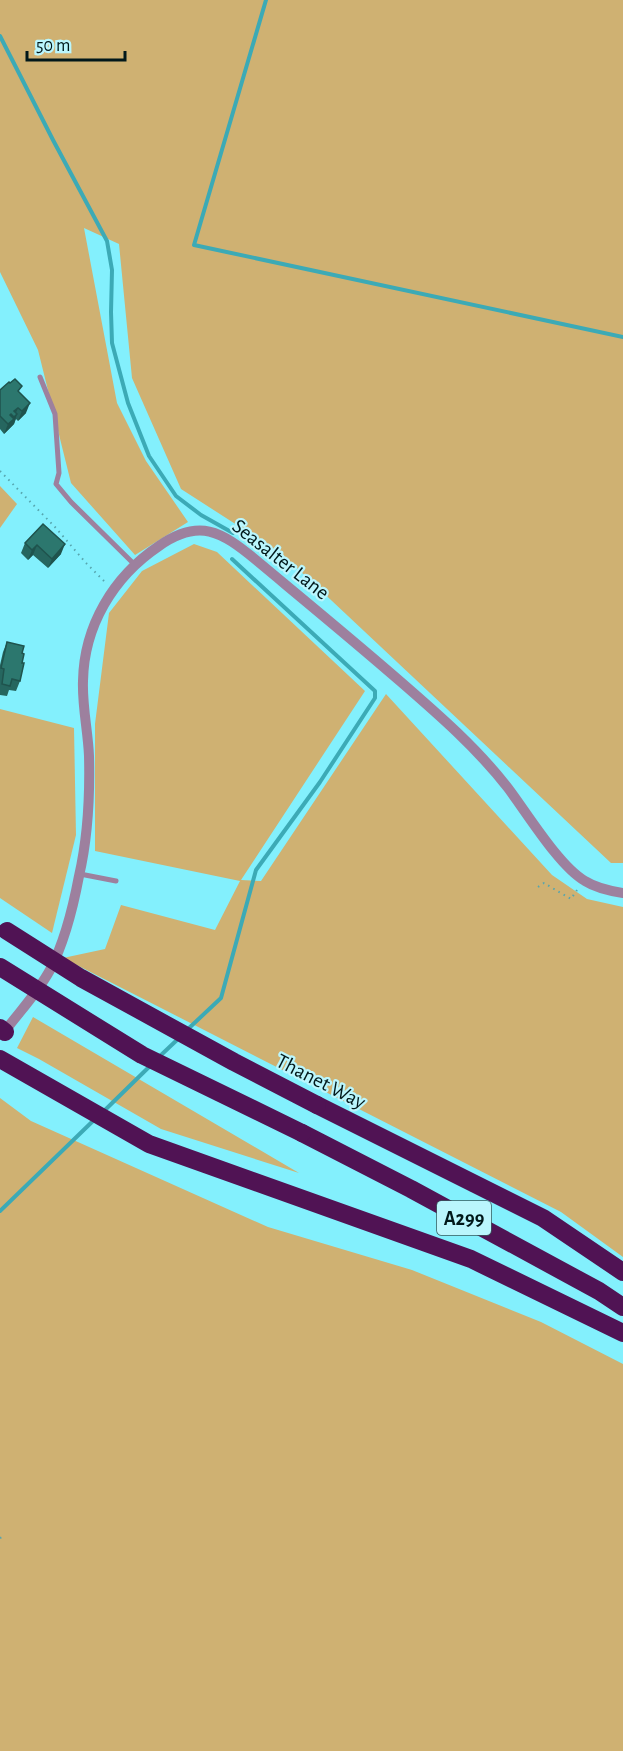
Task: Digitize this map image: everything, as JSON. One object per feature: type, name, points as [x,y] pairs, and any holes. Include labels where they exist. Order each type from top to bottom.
[{"type":"highway","name":"Thanet Way","points":[[4,929],[81,978],[234,1062],[543,1218],[623,1272]]},
{"type":"highway","name":"A299","points":[[0,967],[142,1055],[421,1194],[623,1307]]},
{"type":"highway","points":[[0,1059],[149,1143],[471,1259],[623,1333]]},
{"type":"street","name":"Seasalter Lane","points":[[2,1033],[28,1004],[49,970],[62,942],[80,874],[86,836],[89,787],[83,700],[84,666],[94,627],[113,589],[134,564],[166,540],[189,530],[213,532],[240,547],[375,659],[460,735],[507,786],[571,870],[585,881],[604,889],[623,892]]},
{"type":"lane","points":[[40,377],[55,414],[59,473],[56,484],[134,564]]},
{"type":"lane","points":[[80,874],[116,881]]},
{"type":"path","points":[[0,471],[113,589]]},
{"type":"path","points":[[538,887],[544,883],[571,899],[585,881]]},
{"type":"shaded area","points":[[0,0],[623,0],[623,863],[611,863],[282,554],[181,489],[132,378],[119,244],[84,228],[117,403],[146,461],[188,522],[135,555],[71,483],[38,350],[0,272]]},
{"type":"shaded area","points":[[0,486],[17,504],[0,528]]},
{"type":"shaded area","points":[[194,544],[217,552],[365,691],[241,880],[261,881],[386,694],[552,875],[587,899],[623,907],[623,1257],[561,1212],[63,958],[105,949],[121,905],[215,930],[240,881],[95,851],[95,724],[109,613],[142,571]]},
{"type":"shaded area","points":[[0,709],[74,728],[76,835],[52,933],[0,898]]},
{"type":"shaded area","points":[[33,1017],[299,1173],[161,1129],[17,1048]]},
{"type":"shaded area","points":[[0,1098],[31,1121],[268,1227],[412,1270],[541,1322],[623,1364],[623,1751],[0,1751]]},
{"type":"building","points":[[15,379],[22,386],[18,391],[30,403],[22,411],[18,408],[14,411],[17,414],[14,417],[10,415],[14,419],[8,424],[0,416],[0,390]]},
{"type":"building","points":[[43,524],[65,544],[52,559],[37,545],[32,550],[25,543]]},
{"type":"building","points":[[7,642],[24,646],[22,663],[24,663],[20,681],[12,679],[10,686],[2,684],[4,669],[1,668]]},
{"type":"waterway","points":[[266,0],[194,245],[623,337]]},
{"type":"waterway","points":[[0,36],[107,241],[112,270],[112,343],[128,403],[149,456],[176,496],[201,515],[233,533]]},
{"type":"waterway","points":[[188,1029],[221,998],[256,870],[320,782],[375,698],[375,691],[232,559]]},
{"type":"waterway","points":[[160,1056],[178,1039]]},
{"type":"waterway","points":[[104,1111],[150,1066]]},
{"type":"waterway","points":[[0,1211],[94,1120]]}]
